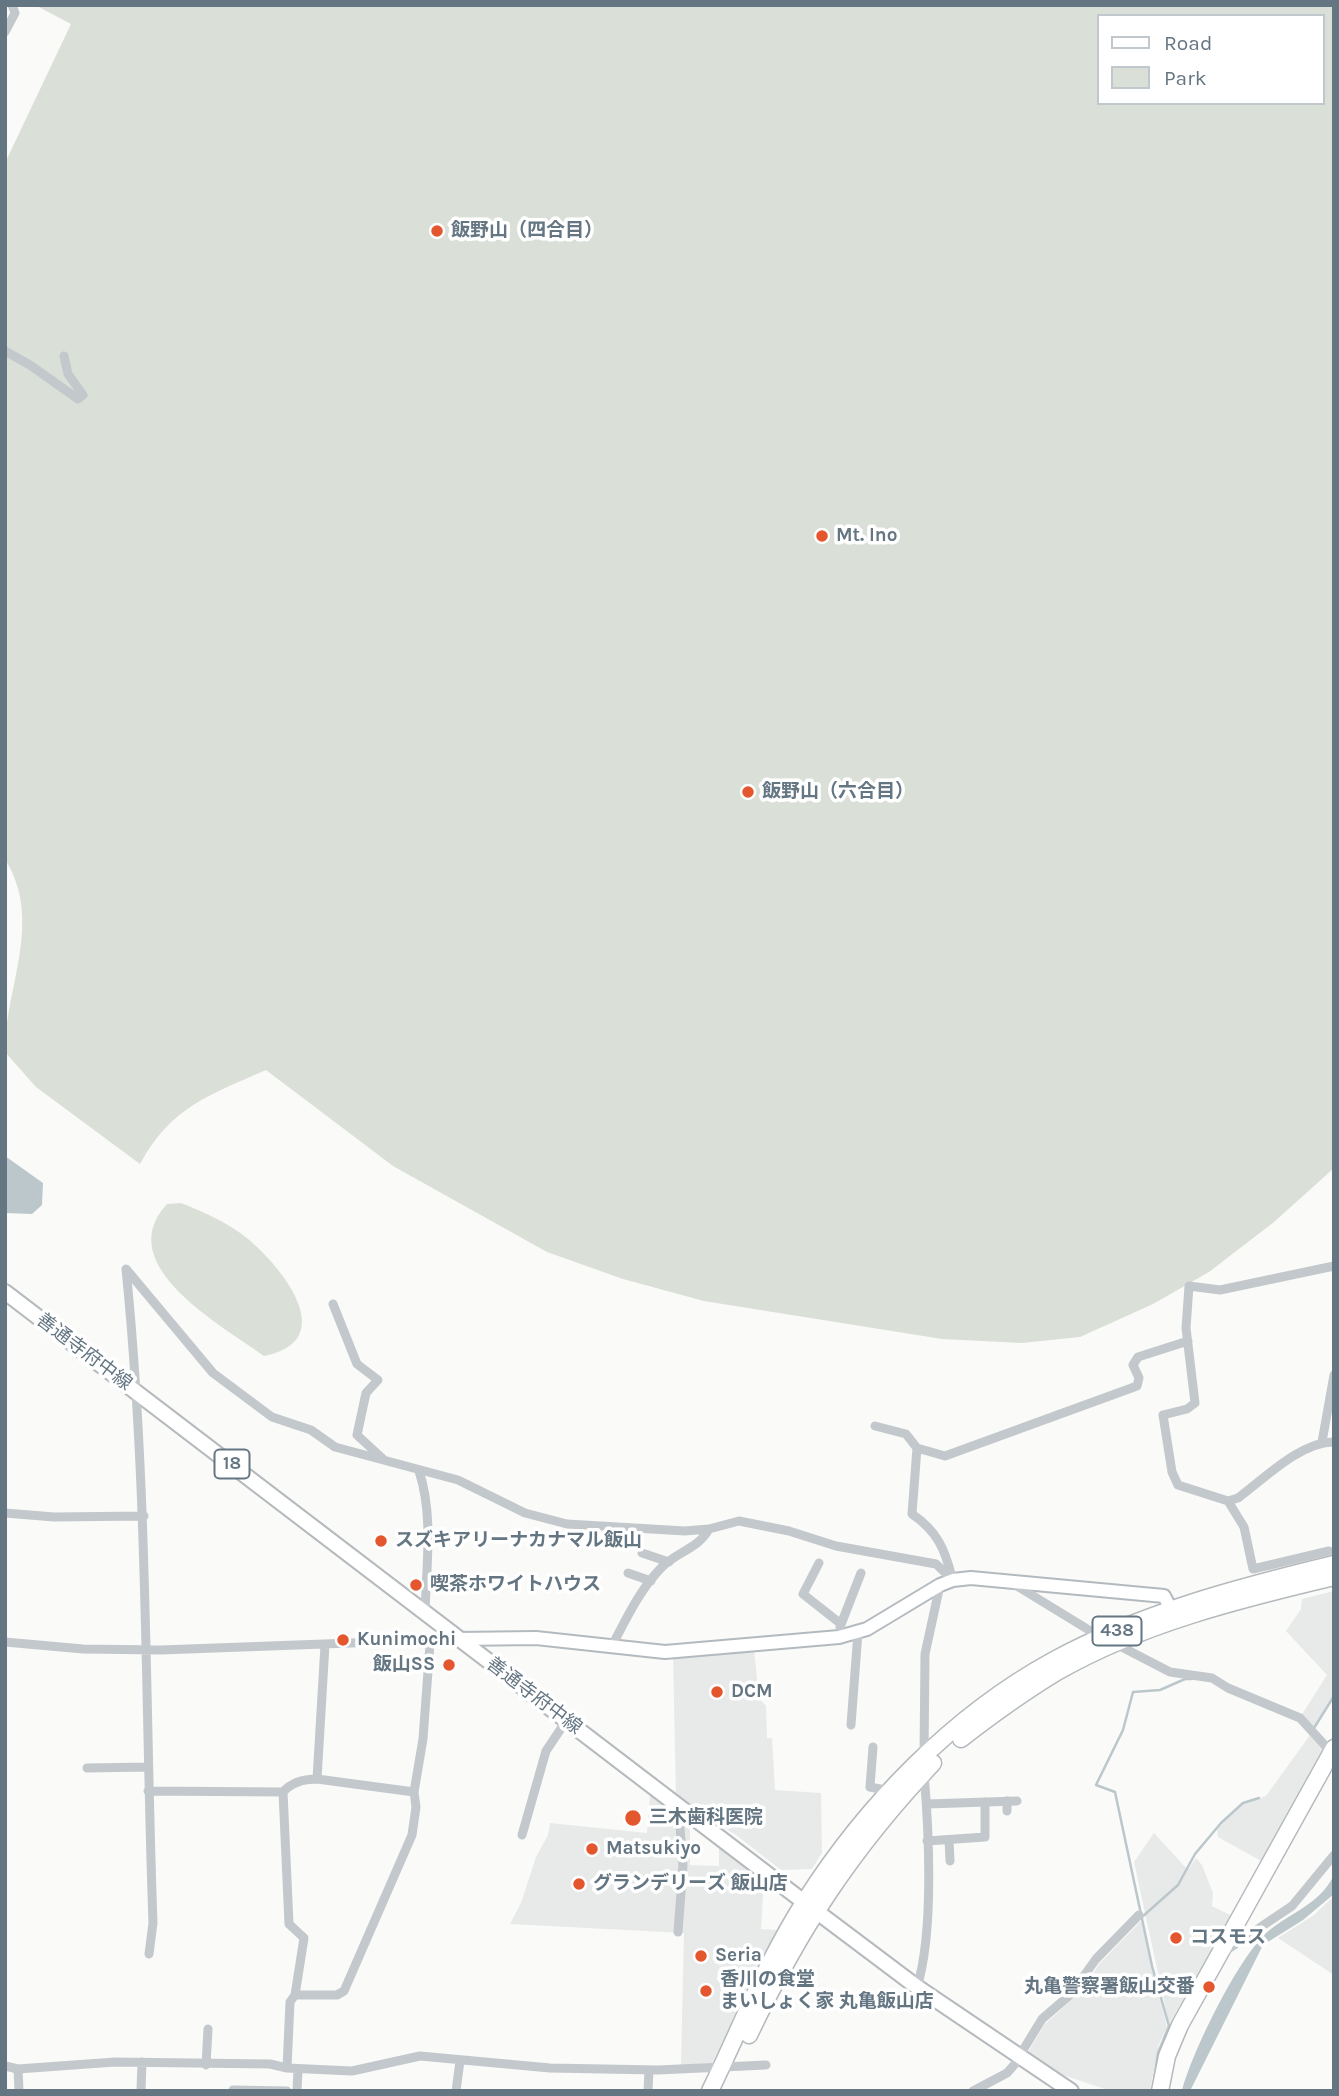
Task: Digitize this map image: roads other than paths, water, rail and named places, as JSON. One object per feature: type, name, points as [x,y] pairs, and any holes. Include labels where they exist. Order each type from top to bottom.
[{"type":"highway","name":"438","points":[[710,2091],[729,2065],[840,1850],[890,1791],[924,1765],[989,1702],[1053,1661],[1297,1573],[1331,1557]]},
{"type":"highway","name":"438","points":[[1297,1573],[1334,1577]]},
{"type":"highway","points":[[1160,2091],[1170,2047],[1332,1750]]},
{"type":"highway","name":"438","points":[[810,1907],[924,1765]]},
{"type":"highway","name":"438","points":[[722,2091],[729,2065]]},
{"type":"main road","name":"善通寺府中線","points":[[5,1292],[810,1907],[917,1987],[1071,2091]]},
{"type":"street","points":[[5,32],[15,13],[12,5]]},
{"type":"street","points":[[5,351],[78,399],[83,395],[68,374],[64,356]]},
{"type":"street","points":[[1334,1266],[1220,1290],[1189,1286],[1188,1341],[1195,1403],[1163,1415],[1172,1472],[1178,1485],[1227,1501],[1238,1498],[1303,1452],[1322,1442],[1334,1442]]},
{"type":"street","points":[[149,1954],[153,1923],[144,1650],[144,1516],[138,1394],[126,1269],[205,1364],[229,1387],[272,1417],[311,1430],[335,1447],[458,1480],[525,1513],[567,1524],[685,1531],[709,1529],[739,1521],[764,1525],[836,1546],[936,1564],[953,1580]]},
{"type":"street","points":[[333,1304],[358,1364],[378,1380],[366,1393],[358,1435],[383,1460]]},
{"type":"street","points":[[875,1426],[906,1434],[917,1448],[945,1456],[1137,1386],[1139,1378],[1133,1365],[1138,1357],[1188,1341]]},
{"type":"street","points":[[1322,1442],[1334,1375]]},
{"type":"street","points":[[917,1448],[912,1514],[928,1524],[940,1539],[953,1580]]},
{"type":"street","points":[[419,1471],[424,1484],[428,1542],[425,1614]]},
{"type":"street","points":[[1227,1501],[1244,1527],[1253,1569],[1297,1573]]},
{"type":"street","points":[[5,1513],[54,1517],[144,1516]]},
{"type":"street","points":[[612,1646],[631,1609],[651,1581],[669,1562],[704,1539],[709,1529]]},
{"type":"street","points":[[642,1553],[669,1562]]},
{"type":"street","points":[[819,1563],[803,1594],[841,1624]]},
{"type":"street","points":[[628,1573],[651,1581]]},
{"type":"street","points":[[836,1637],[861,1573]]},
{"type":"street","points":[[5,1642],[144,1650],[283,1644],[325,1646],[378,1642],[430,1644],[457,1639],[536,1638],[665,1652],[836,1637],[858,1632],[953,1580],[1011,1582],[1164,1596],[1175,1615]]},
{"type":"street","points":[[1011,1582],[1109,1641],[1170,1672],[1212,1678],[1228,1688],[1300,1718],[1332,1750]]},
{"type":"street","points":[[917,1987],[923,1965],[928,1918],[924,1765],[925,1654],[940,1585]]},
{"type":"street","points":[[851,1725],[858,1632]]},
{"type":"street","points":[[295,1995],[337,1996],[344,1991],[412,1835],[430,1644]]},
{"type":"street","points":[[317,1779],[325,1646]]},
{"type":"street","points":[[522,1835],[546,1751],[566,1721]]},
{"type":"street","points":[[873,1747],[870,1787],[890,1791]]},
{"type":"street","points":[[87,1769],[148,1767]]},
{"type":"street","points":[[287,2068],[290,2001],[295,1995],[304,1938],[289,1924],[283,1792],[288,1786],[305,1779],[317,1779],[414,1792]]},
{"type":"street","points":[[148,1791],[283,1792]]},
{"type":"street","points":[[927,1804],[1012,1801],[1007,1811]]},
{"type":"street","points":[[927,1841],[985,1837],[985,1802]]},
{"type":"street","points":[[678,1932],[683,1867],[680,1827],[685,1812]]},
{"type":"street","points":[[948,1840],[950,1861]]},
{"type":"street","points":[[1220,1953],[1227,1953],[1292,1906],[1334,1855]]},
{"type":"street","points":[[972,2091],[1007,2073],[1042,2019],[1071,1994],[1097,1959],[1139,1914]]},
{"type":"street","points":[[206,2065],[208,2029]]},
{"type":"street","points":[[5,2066],[18,2069],[142,2062],[270,2064],[298,2069],[352,2071],[383,2062],[420,2056],[550,2068],[649,2070],[766,2065]]},
{"type":"street","points":[[456,2091],[460,2061]]},
{"type":"street","points":[[141,2091],[142,2062]]},
{"type":"street","points":[[18,2069],[19,2091]]},
{"type":"street","points":[[297,2091],[298,2069]]},
{"type":"street","points":[[648,2091],[649,2070]]},
{"type":"street","points":[[233,2090],[287,2091]]},
{"type":"waterway","points":[[1154,2081],[1158,2053],[1169,2026],[1152,1966],[1115,1792],[1096,1785],[1123,1730],[1133,1692],[1160,1690],[1191,1679]]},
{"type":"waterway","points":[[1314,1728],[1334,1696]]},
{"type":"waterway","points":[[1142,1917],[1178,1885],[1195,1854],[1221,1823],[1243,1803],[1259,1798]]},
{"type":"place","name":"飯野山（四合目）","points":[[437,231]]},
{"type":"place","name":"Mt. Ino","points":[[822,536]]},
{"type":"place","name":"飯野山（六合目）","points":[[748,792]]},
{"type":"place","name":"スズキアリーナカナマル飯山","points":[[381,1541]]},
{"type":"place","name":"喫茶ホワイトハウス","points":[[416,1585]]},
{"type":"place","name":"Kunimochi","points":[[343,1640]]},
{"type":"place","name":"飯山SS","points":[[449,1665]]},
{"type":"place","name":"DCM","points":[[717,1692]]},
{"type":"place","name":"三木歯科医院","points":[[633,1818]]},
{"type":"place","name":"Matsukiyo","points":[[592,1849]]},
{"type":"place","name":"グランデリーズ 飯山店","points":[[579,1884]]},
{"type":"place","name":"コスモス","points":[[1176,1938]]},
{"type":"place","name":"Seria","points":[[701,1956]]},
{"type":"place","name":"丸亀警察署飯山交番","points":[[1209,1987]]},
{"type":"place","name":"香川の食堂 まいしょく家 丸亀飯山店","points":[[706,1991]]}]
